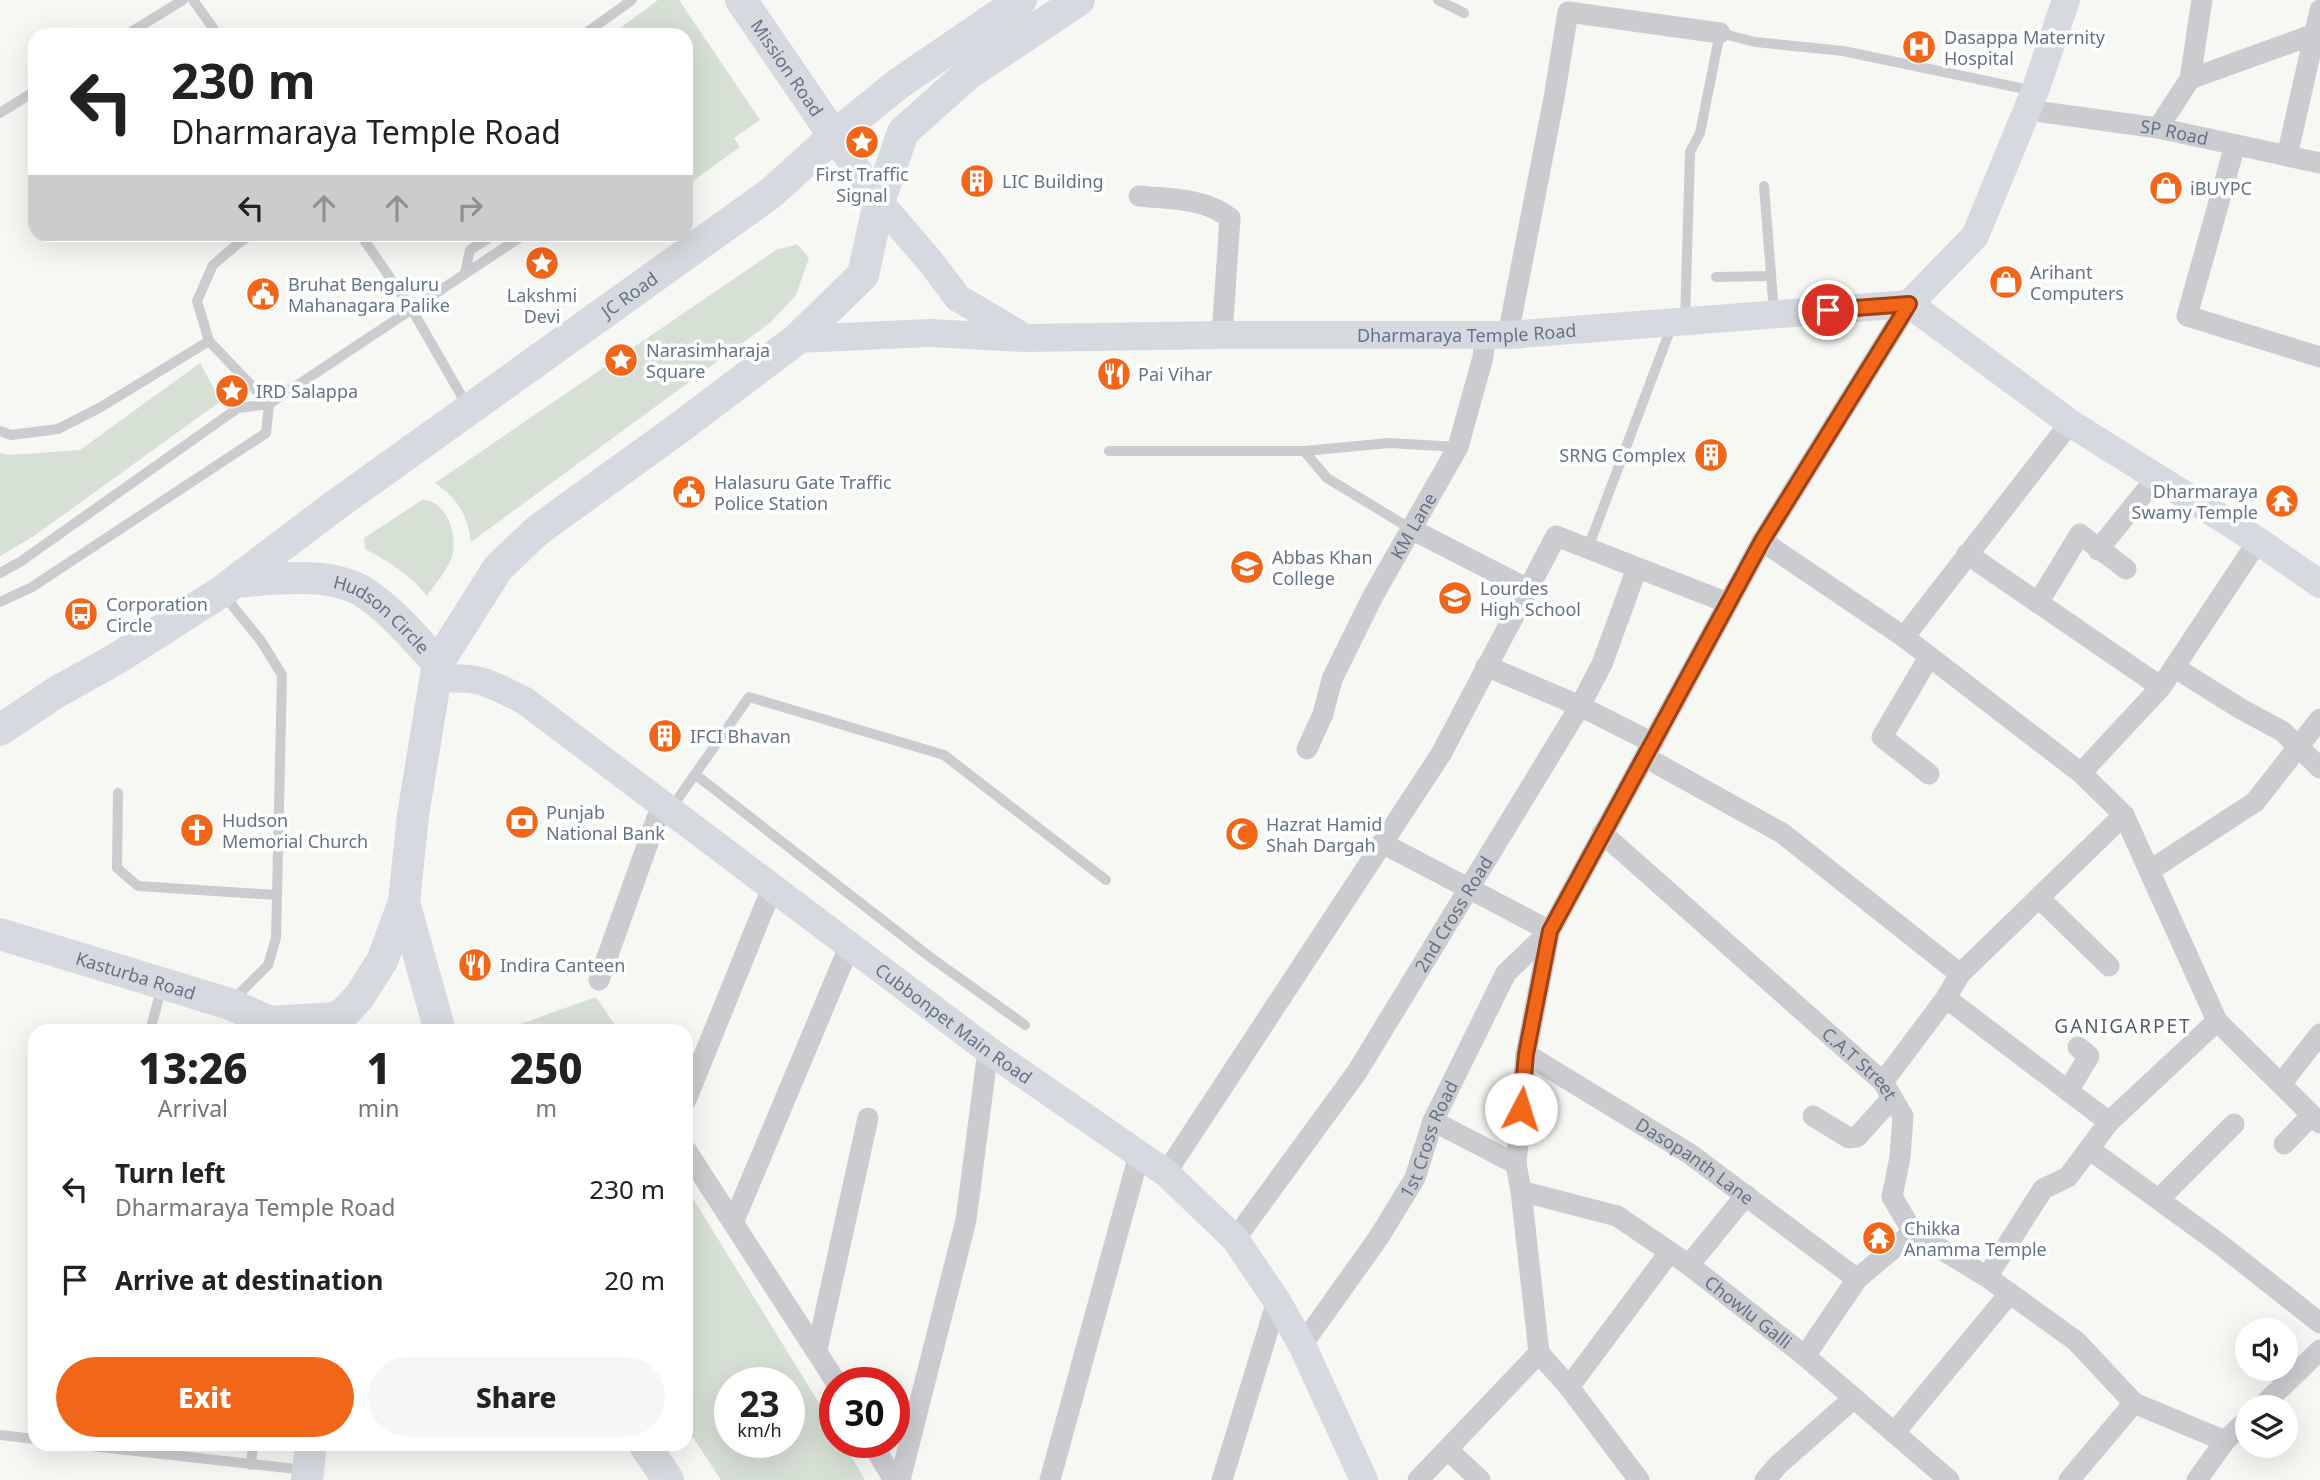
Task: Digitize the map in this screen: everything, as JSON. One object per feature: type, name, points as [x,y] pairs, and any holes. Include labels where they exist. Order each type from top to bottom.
[{"type":"main road","name":"Mission Road","points":[[741,0],[834,136]]},
{"type":"main road","name":"JC Road","points":[[228,587],[332,507],[771,193],[834,136],[898,84],[1021,0]]},
{"type":"main road","points":[[437,671],[498,568],[538,530],[797,339],[863,275],[879,202],[903,132],[968,74],[1079,0]]},
{"type":"main road","name":"Hudson Circle","points":[[0,730],[55,693],[116,659],[228,587],[297,578],[340,583],[366,593],[390,613],[437,671],[412,815],[404,902],[382,961],[359,997],[345,1012],[335,1018],[289,1024]]},
{"type":"main road","points":[[404,902],[438,1024]]},
{"type":"main road","name":"Kasturba Road","points":[[4,927],[163,984],[230,1004],[270,1024]]},
{"type":"main road","points":[[649,1451],[668,1480]]},
{"type":"street","points":[[1639,1480],[1569,1387],[1539,1353],[1516,1164],[1526,1054],[1550,931],[1762,541],[1909,304],[1975,236],[2031,100],[2066,0]]},
{"type":"street","points":[[2158,128],[2190,79],[2202,0]]},
{"type":"street","points":[[2287,156],[2317,34],[2320,10]]},
{"type":"street","name":"KM Lane","points":[[1307,749],[1323,714],[1332,679],[1373,596],[1458,447],[1483,357],[1496,335],[1554,98],[1568,12],[1720,33]]},
{"type":"street","points":[[2190,79],[2317,34]]},
{"type":"street","name":"SP Road","points":[[2031,100],[2320,163]]},
{"type":"street","points":[[834,136],[879,202],[958,298],[1025,338]]},
{"type":"street","points":[[2235,145],[2187,316],[2320,357]]},
{"type":"street","points":[[1139,196],[1194,202],[1219,210],[1230,218],[1222,335]]},
{"type":"street","points":[[1909,304],[2070,423],[2258,541],[2320,584]]},
{"type":"street","name":"Dharmaraya Temple Road","points":[[797,339],[930,333],[1025,338],[1496,335],[1909,304]]},
{"type":"street","points":[[1904,637],[2070,423]]},
{"type":"street","points":[[2098,550],[2157,477]]},
{"type":"street","points":[[1411,528],[1528,589]]},
{"type":"street","points":[[2038,603],[2080,534],[2126,569]]},
{"type":"street","points":[[1166,1173],[1441,754],[1556,536],[1728,603]]},
{"type":"street","points":[[1762,541],[1904,637],[2081,773],[2124,815],[2217,1021],[2316,1119],[2284,1144]]},
{"type":"street","points":[[2081,773],[2161,687],[2258,541]]},
{"type":"street","points":[[1967,554],[2161,687]]},
{"type":"street","name":"2nd Cross Road","points":[[1235,1239],[1357,1072],[1471,888],[1580,706],[1602,664],[1637,568]]},
{"type":"street","points":[[1929,657],[1882,737],[1929,774]]},
{"type":"street","points":[[1486,666],[1580,706],[1782,833],[1960,974]]},
{"type":"street","points":[[2175,667],[2241,709],[2282,731],[2320,768]]},
{"type":"street","name":"Cubbonpet Main Road","points":[[437,671],[480,680],[525,701],[988,1050],[1166,1173],[1235,1239],[1277,1301],[1301,1345],[1364,1480]]},
{"type":"street","points":[[2150,871],[2255,802],[2320,719]]},
{"type":"street","points":[[599,980],[666,807]]},
{"type":"street","points":[[1813,1116],[1849,1138],[1857,1137],[1960,974],[2124,815]]},
{"type":"street","name":"C.A.T Street","points":[[1602,833],[1888,1090],[1903,1116],[1900,1157],[1892,1197],[1913,1232],[1987,1277],[2076,1341],[2134,1403]]},
{"type":"street","points":[[1382,843],[1550,931]]},
{"type":"street","points":[[693,1083],[772,888]]},
{"type":"street","points":[[2039,898],[2109,966]]},
{"type":"street","name":"1st Cross Road","points":[[1301,1345],[1379,1237],[1415,1178],[1433,1121],[1506,973],[1550,931]]},
{"type":"street","points":[[733,1223],[849,947]]},
{"type":"street","points":[[1946,998],[2109,1122]]},
{"type":"street","points":[[1987,1277],[2043,1189],[2067,1177],[2109,1122],[2217,1021]]},
{"type":"street","points":[[2281,1084],[2320,1034]]},
{"type":"street","points":[[2068,1091],[2089,1056],[2078,1047]]},
{"type":"street","points":[[900,1480],[966,1220],[988,1050]]},
{"type":"street","name":"Dasopanth Lane","points":[[1526,1054],[1690,1154],[1857,1279]]},
{"type":"street","points":[[817,1350],[868,1118]]},
{"type":"street","points":[[1433,1121],[1516,1164]]},
{"type":"street","points":[[2159,1199],[2234,1124]]},
{"type":"street","points":[[2089,1149],[2221,1245],[2320,1323]]},
{"type":"street","points":[[1050,1480],[1139,1156]]},
{"type":"street","points":[[693,1161],[827,1367]]},
{"type":"street","name":"Chowlu Galli","points":[[1521,1191],[1617,1216],[1689,1265],[1805,1356],[1949,1480]]},
{"type":"street","points":[[1689,1265],[1746,1195]]},
{"type":"street","points":[[1805,1356],[1857,1279],[1913,1232]]},
{"type":"street","points":[[1569,1387],[1669,1253]]},
{"type":"street","points":[[1895,1433],[2010,1293]]},
{"type":"street","points":[[1222,1480],[1277,1301]]},
{"type":"street","points":[[2273,1395],[2320,1350]]},
{"type":"street","points":[[1418,1480],[1539,1353]]},
{"type":"street","points":[[1765,1480],[1779,1464],[1854,1398]]},
{"type":"street","points":[[2069,1480],[2134,1403],[2225,1441]]},
{"type":"street","points":[[2197,1480],[2235,1431]]},
{"type":"street","points":[[1448,1450],[1480,1480]]},
{"type":"street","points":[[881,1458],[894,1480]]},
{"type":"lane","points":[[137,28],[183,0]]},
{"type":"lane","points":[[192,0],[213,28]]},
{"type":"lane","points":[[593,28],[632,0]]},
{"type":"lane","points":[[1438,0],[1464,13]]},
{"type":"lane","points":[[1588,548],[1679,322],[1690,152],[1700,133],[1720,33],[1755,42],[1843,51],[2031,100]]},
{"type":"lane","points":[[0,113],[28,95]]},
{"type":"lane","points":[[1764,186],[1774,315]]},
{"type":"lane","points":[[0,602],[32,587],[266,433],[269,404],[209,341],[197,301],[213,265],[234,242]]},
{"type":"lane","points":[[366,242],[411,308],[469,409]]},
{"type":"lane","points":[[465,273],[470,250],[482,242]]},
{"type":"lane","points":[[0,573],[20,562],[238,408],[269,404],[513,242]]},
{"type":"lane","points":[[1716,277],[1771,276]]},
{"type":"lane","points":[[0,431],[11,435],[58,429],[101,407],[209,341]]},
{"type":"lane","points":[[1109,450],[1304,451],[1388,443],[1458,447]]},
{"type":"lane","points":[[1304,451],[1326,478],[1411,528]]},
{"type":"lane","points":[[228,587],[282,675],[276,938],[268,965],[230,1004]]},
{"type":"lane","points":[[666,807],[696,775],[749,697],[944,755],[1106,880]]},
{"type":"lane","points":[[696,775],[930,957],[1025,1025]]},
{"type":"lane","points":[[118,793],[117,869],[138,886],[277,895]]},
{"type":"lane","points":[[152,1024],[163,984]]},
{"type":"lane","points":[[0,1435],[28,1438]]},
{"type":"lane","points":[[132,1451],[251,1465],[309,1465]]},
{"type":"lane","points":[[251,1465],[252,1451]]},
{"type":"shaded area","points":[[658,0],[679,0],[760,120],[734,138],[740,147],[693,181],[693,28],[620,28]]},
{"type":"shaded area","points":[[797,244],[809,258],[796,295],[771,322],[471,542],[460,508],[450,495],[435,483],[776,250]]},
{"type":"shaded area","points":[[200,363],[221,401],[34,536],[0,556],[0,453],[10,455],[80,450]]},
{"type":"shaded area","points":[[422,500],[431,501],[445,513],[454,541],[449,564],[427,596],[406,575],[365,549],[364,538]]},
{"type":"shaded area","points":[[596,997],[614,1024],[521,1024]]},
{"type":"shaded area","points":[[693,1198],[797,1367],[714,1367],[714,1458],[805,1458],[805,1380],[819,1403],[819,1458],[852,1458],[865,1480],[721,1480],[693,1438]]},
{"type":"place","name":"Dasappa Maternity Hospital","points":[[1919,47]]},
{"type":"place","name":"First Traffic Signal","points":[[862,142]]},
{"type":"place","name":"LIC Building","points":[[977,181]]},
{"type":"place","name":"iBUYPC","points":[[2166,188]]},
{"type":"place","name":"Lakshmi Devi","points":[[542,263]]},
{"type":"place","name":"Arihant Computers","points":[[2006,282]]},
{"type":"place","name":"Bruhat Bengaluru Mahanagara Palike","points":[[263,294]]},
{"type":"place","name":"Narasimharaja Square","points":[[621,360]]},
{"type":"place","name":"Pai Vihar","points":[[1114,374]]},
{"type":"place","name":"IRD Salappa","points":[[232,391]]},
{"type":"place","name":"SRNG Complex","points":[[1711,455]]},
{"type":"place","name":"Halasuru Gate Traffic Police Station","points":[[689,492]]},
{"type":"place","name":"Dharmaraya Swamy Temple","points":[[2282,501]]},
{"type":"place","name":"Abbas Khan College","points":[[1247,567]]},
{"type":"place","name":"Lourdes High School","points":[[1455,598]]},
{"type":"place","name":"Corporation Circle","points":[[81,614]]},
{"type":"place","name":"IFCI Bhavan","points":[[665,736]]},
{"type":"place","name":"Punjab National Bank","points":[[522,822]]},
{"type":"place","name":"Hudson Memorial Church","points":[[197,830]]},
{"type":"place","name":"Hazrat Hamid Shah Dargah","points":[[1242,834]]},
{"type":"place","name":"Indira Canteen","points":[[475,965]]},
{"type":"place","name":"Chikka Anamma Temple","points":[[1879,1238]]},
{"type":"district","name":"GANIGARPET","points":[[2123,1026]]},
{"type":"route","points":[[1521,1109],[1526,1054],[1550,931],[1762,541],[1909,304],[1828,310]]}]
